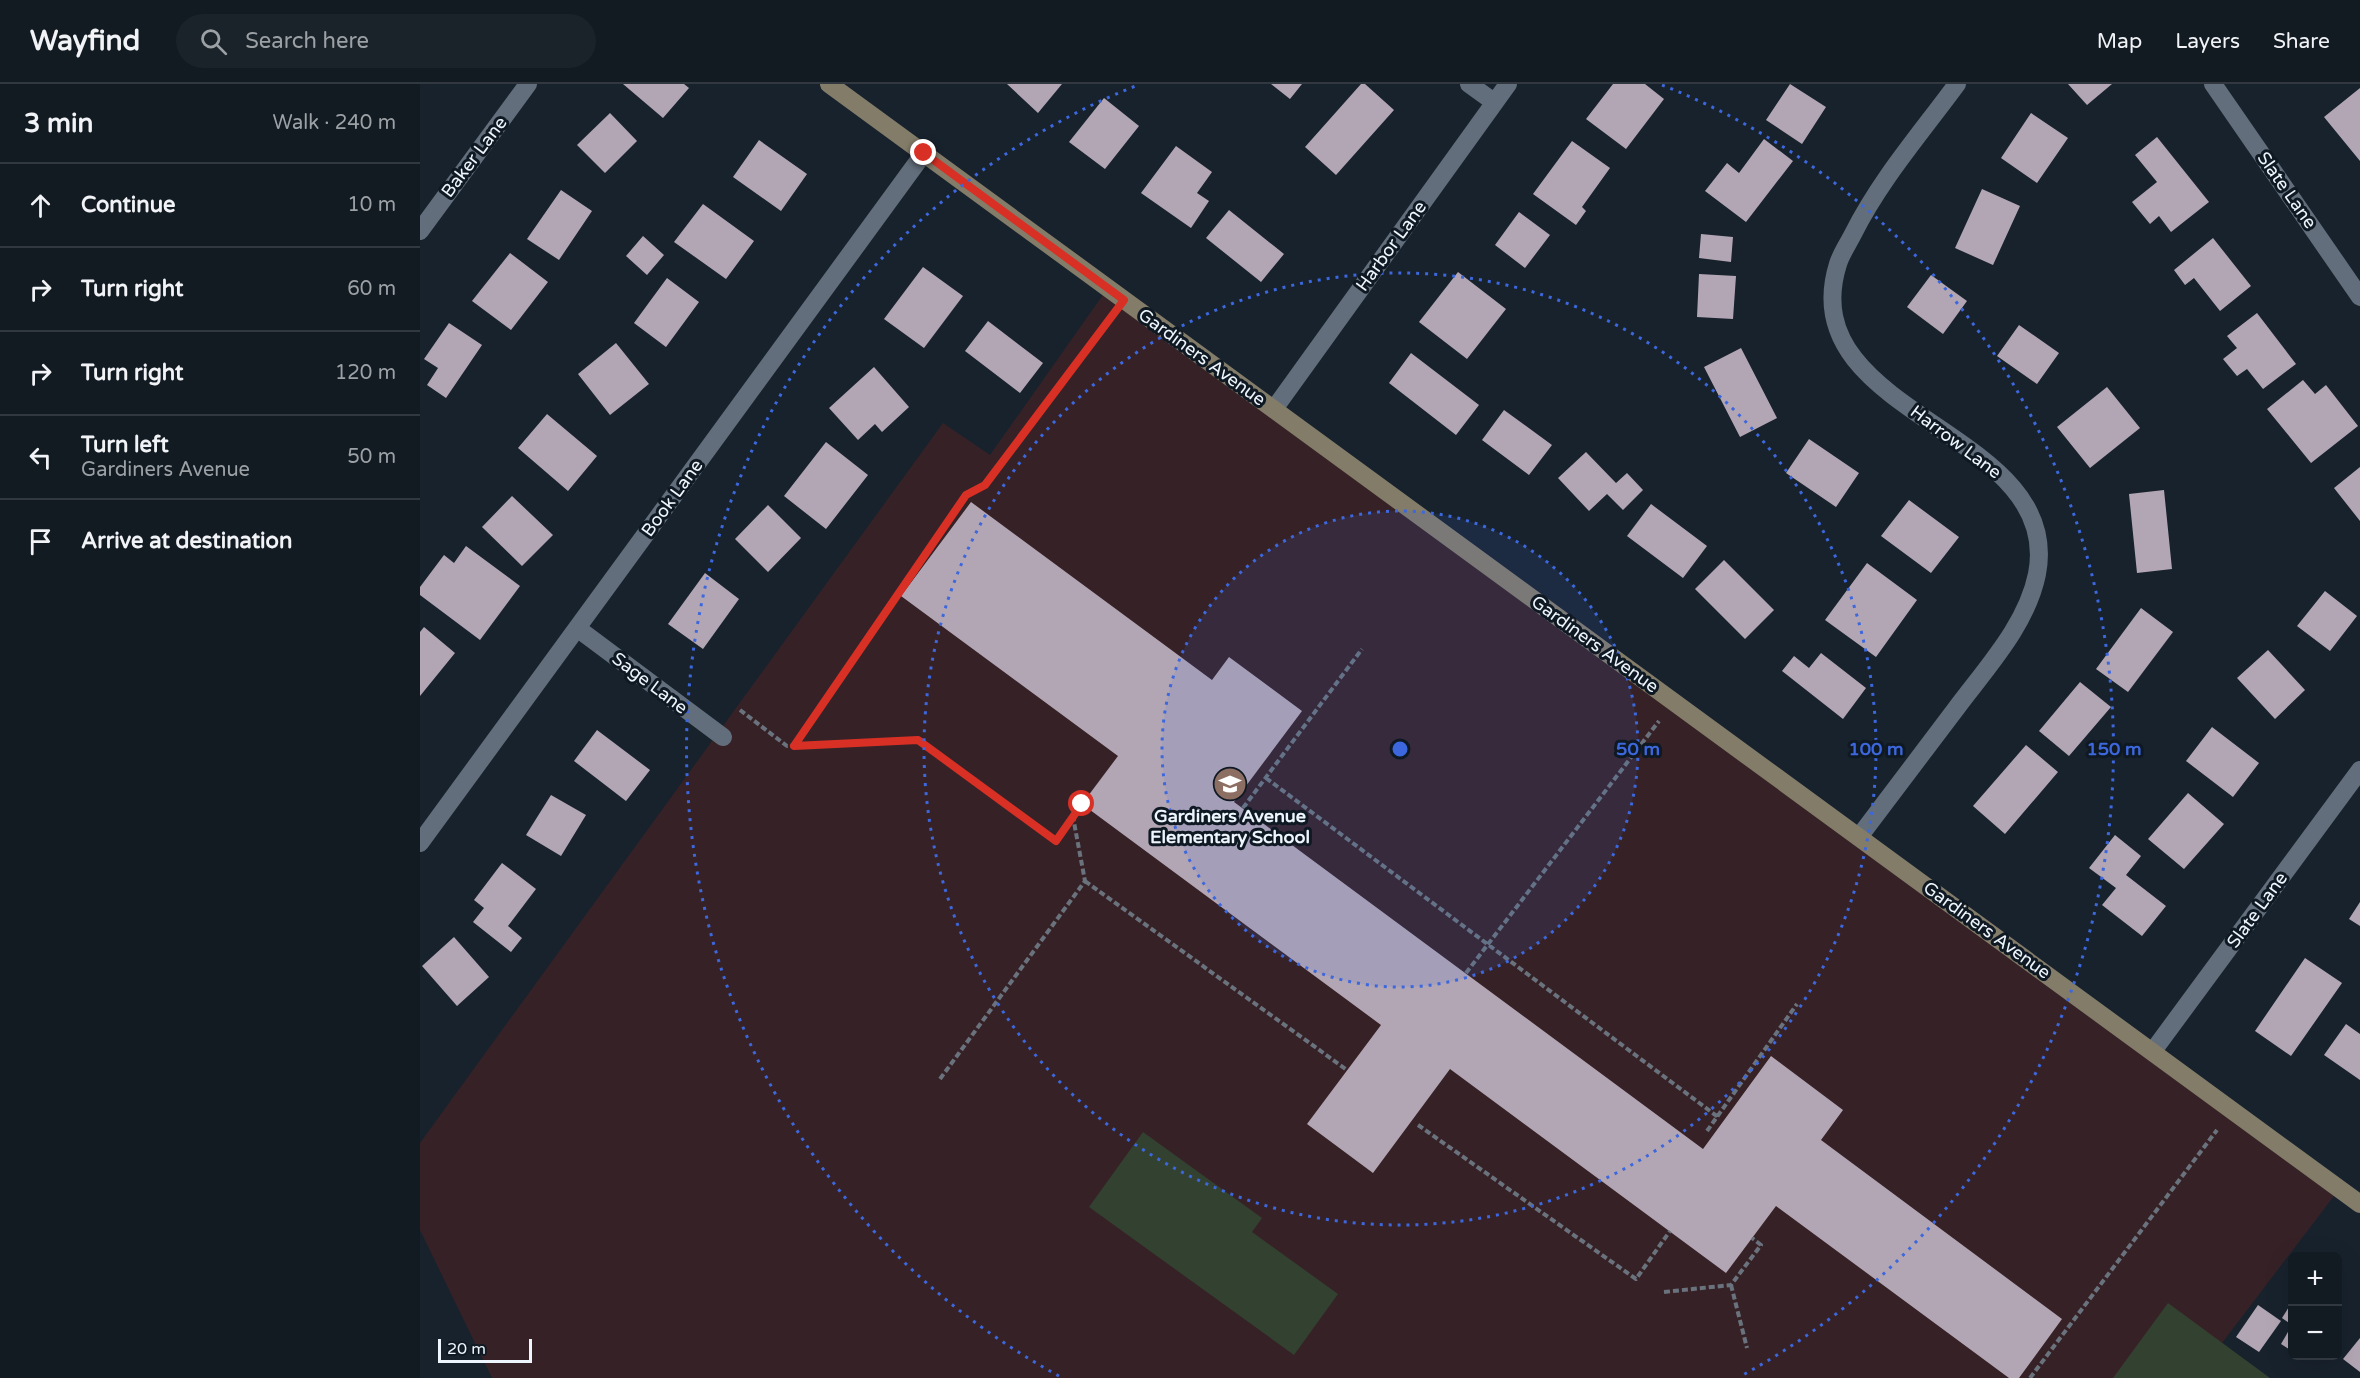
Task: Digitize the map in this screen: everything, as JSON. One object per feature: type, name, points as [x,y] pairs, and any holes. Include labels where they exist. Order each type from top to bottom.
[{"type":"main road","name":"Gardiners Avenue","points":[[829,84],[2153,1050],[2360,1204]]},
{"type":"street","name":"Baker Lane","points":[[420,231],[528,84]]},
{"type":"street","points":[[1469,84],[1494,102]]},
{"type":"street","name":"Harbor Lane","points":[[1274,409],[1508,84]]},
{"type":"street","name":"Harrow Lane","points":[[1859,837],[2001,648],[2027,607],[2037,573],[2038,544],[2028,511],[2007,480],[1867,375],[1842,344],[1832,308],[1838,264],[1869,202],[1957,84]]},
{"type":"street","name":"Slate Lane","points":[[2214,84],[2360,297]]},
{"type":"street","name":"Book Lane","points":[[420,843],[924,153]]},
{"type":"street","name":"Sage Lane","points":[[577,628],[723,737]]},
{"type":"street","name":"Slate Lane","points":[[2153,1050],[2360,770]]},
{"type":"path","points":[[794,746],[966,495],[985,485],[1124,300]]},
{"type":"path","points":[[1243,808],[1362,649]]},
{"type":"path","points":[[1466,974],[1674,702]]},
{"type":"path","points":[[740,710],[787,746],[918,740],[1056,841],[1082,804]]},
{"type":"path","points":[[1266,778],[1718,1117]]},
{"type":"path","points":[[1073,817],[1085,881],[1347,1070]]},
{"type":"path","points":[[940,1079],[1085,881]]},
{"type":"path","points":[[1707,1131],[1797,1004]]},
{"type":"path","points":[[2030,1378],[2232,1109]]},
{"type":"path","points":[[1418,1125],[1636,1279],[1670,1231]]},
{"type":"path","points":[[1664,1292],[1731,1285],[1761,1245],[1752,1238]]},
{"type":"path","points":[[1731,1285],[1747,1348]]},
{"type":"shaded area","name":"Gardiners Avenue Elementary School","points":[[1105,292],[2337,1192],[2291,1252],[2288,1252],[2288,1256],[2222,1343],[2269,1378],[492,1378],[420,1230],[420,1143],[943,423],[990,455]]},
{"type":"green space","points":[[1143,1132],[1262,1218],[1252,1232],[1338,1294],[1294,1355],[1089,1207]]},
{"type":"green space","points":[[2168,1303],[2270,1378],[2113,1378]]},
{"type":"building","points":[[623,84],[684,84],[689,88],[663,118]]},
{"type":"building","points":[[1007,84],[1062,84],[1038,113]]},
{"type":"building","points":[[1271,84],[1302,84],[1290,99]]},
{"type":"building","points":[[1361,84],[1365,84],[1394,110],[1336,175],[1305,147]]},
{"type":"building","points":[[1613,84],[1645,84],[1664,99],[1626,149],[1586,119]]},
{"type":"building","points":[[1790,84],[1826,107],[1802,144],[1766,120]]},
{"type":"building","points":[[2068,84],[2112,84],[2087,105]]},
{"type":"building","points":[[2360,88],[2360,161],[2324,117]]},
{"type":"building","points":[[1104,98],[1139,126],[1105,169],[1069,142]]},
{"type":"building","points":[[610,113],[637,141],[605,173],[577,145]]},
{"type":"building","points":[[2031,113],[2068,138],[2037,183],[2001,158]]},
{"type":"building","points":[[2157,137],[2209,202],[2171,232],[2159,216],[2150,224],[2132,202],[2157,182],[2135,155]]},
{"type":"building","points":[[1764,139],[1793,161],[1746,222],[1705,191],[1727,163],[1739,173]]},
{"type":"building","points":[[759,140],[807,174],[781,211],[733,177]]},
{"type":"building","points":[[1572,141],[1610,168],[1582,207],[1586,211],[1576,225],[1533,194]]},
{"type":"building","points":[[1176,146],[1212,172],[1197,193],[1209,201],[1191,228],[1141,193]]},
{"type":"building","points":[[1982,189],[2020,206],[1993,265],[1955,248]]},
{"type":"building","points":[[561,190],[592,211],[559,260],[527,239]]},
{"type":"building","points":[[703,204],[754,241],[726,279],[674,242]]},
{"type":"building","points":[[1229,210],[1284,254],[1261,282],[1206,238]]},
{"type":"building","points":[[1519,212],[1550,235],[1525,268],[1495,245]]},
{"type":"building","points":[[1701,234],[1733,237],[1731,262],[1699,258]]},
{"type":"building","points":[[643,236],[664,255],[647,275],[626,256]]},
{"type":"building","points":[[2213,238],[2251,286],[2220,311],[2194,278],[2185,285],[2174,270]]},
{"type":"building","points":[[510,253],[548,282],[511,330],[472,301]]},
{"type":"building","points":[[923,267],[963,296],[924,348],[884,319]]},
{"type":"building","points":[[1458,272],[1506,309],[1467,359],[1419,322]]},
{"type":"building","points":[[1699,274],[1736,276],[1733,319],[1697,317]]},
{"type":"building","points":[[1931,275],[1967,301],[1943,334],[1907,307]]},
{"type":"building","points":[[667,278],[699,302],[666,347],[634,323]]},
{"type":"building","points":[[2257,313],[2296,364],[2263,389],[2247,369],[2237,376],[2223,359],[2237,348],[2227,336]]},
{"type":"building","points":[[988,321],[1043,363],[1020,393],[965,351]]},
{"type":"building","points":[[449,323],[482,345],[446,398],[427,385],[438,368],[424,359]]},
{"type":"building","points":[[2019,325],[2059,353],[2037,384],[1997,356]]},
{"type":"building","points":[[616,343],[649,384],[610,415],[578,374]]},
{"type":"building","points":[[1741,348],[1777,418],[1740,437],[1704,367]]},
{"type":"building","points":[[1411,353],[1479,405],[1456,435],[1389,383]]},
{"type":"building","points":[[874,367],[909,407],[882,432],[875,424],[858,440],[829,408]]},
{"type":"building","points":[[2303,380],[2315,394],[2326,385],[2358,426],[2311,463],[2267,409]]},
{"type":"building","points":[[2107,387],[2140,428],[2090,468],[2057,427]]},
{"type":"building","points":[[1504,410],[1552,445],[1529,475],[1482,440]]},
{"type":"building","points":[[547,414],[597,456],[568,491],[518,448]]},
{"type":"building","points":[[1809,439],[1859,473],[1836,507],[1786,473]]},
{"type":"building","points":[[826,442],[868,475],[826,529],[784,496]]},
{"type":"building","points":[[1586,452],[1616,483],[1627,473],[1643,490],[1623,510],[1607,494],[1589,511],[1558,478]]},
{"type":"building","points":[[2360,467],[2360,521],[2334,488]]},
{"type":"building","points":[[2164,490],[2172,569],[2137,573],[2129,494]]},
{"type":"building","points":[[512,496],[553,535],[522,566],[482,527]]},
{"type":"building","points":[[1909,500],[1959,537],[1931,573],[1881,536]]},
{"type":"building","points":[[971,502],[1212,680],[1229,657],[1302,711],[1234,802],[1703,1149],[1771,1056],[1843,1110],[1821,1140],[2062,1319],[2019,1378],[2009,1378],[1776,1206],[1726,1273],[1450,1069],[1373,1173],[1307,1124],[1381,1025],[1082,804],[1118,756],[901,596]]},
{"type":"building","points":[[1651,504],[1707,546],[1683,578],[1627,536]]},
{"type":"building","points":[[768,505],[801,538],[768,572],[735,539]]},
{"type":"building","points":[[466,546],[520,586],[480,640],[420,595],[420,587],[444,555],[454,563]]},
{"type":"building","points":[[1724,560],[1774,610],[1745,639],[1695,589]]},
{"type":"building","points":[[1867,563],[1917,600],[1876,657],[1825,620]]},
{"type":"building","points":[[705,573],[739,599],[703,649],[668,624]]},
{"type":"building","points":[[2325,591],[2357,616],[2330,651],[2297,626]]},
{"type":"building","points":[[2141,608],[2173,632],[2128,692],[2096,669]]},
{"type":"building","points":[[424,627],[455,653],[420,696],[420,632]]},
{"type":"building","points":[[2268,650],[2305,690],[2275,719],[2237,678]]},
{"type":"building","points":[[1821,653],[1866,688],[1843,719],[1782,671],[1794,656],[1809,668]]},
{"type":"building","points":[[2080,682],[2111,707],[2069,756],[2039,731]]},
{"type":"building","points":[[2212,727],[2259,763],[2233,797],[2186,761]]},
{"type":"building","points":[[597,730],[650,770],[626,801],[574,761]]},
{"type":"building","points":[[2026,745],[2058,772],[2005,834],[1973,806]]},
{"type":"building","points":[[2188,793],[2224,824],[2184,869],[2148,839]]},
{"type":"building","points":[[551,795],[586,815],[561,856],[526,835]]},
{"type":"building","points":[[2115,835],[2141,856],[2126,875],[2166,906],[2142,936],[2102,905],[2116,888],[2089,868]]},
{"type":"building","points":[[502,863],[536,889],[508,926],[522,938],[511,952],[473,922],[484,908],[474,900]]},
{"type":"building","points":[[2360,902],[2360,926],[2349,919]]},
{"type":"building","points":[[454,937],[489,977],[457,1006],[422,966]]},
{"type":"building","points":[[2305,958],[2342,983],[2291,1056],[2255,1031]]},
{"type":"building","points":[[2346,1024],[2360,1034],[2360,1080],[2324,1055]]},
{"type":"building","points":[[2258,1305],[2281,1321],[2259,1352],[2236,1337]]},
{"type":"building","points":[[2288,1308],[2288,1322],[2282,1318]]},
{"type":"building","points":[[2288,1332],[2288,1348],[2281,1344]]},
{"type":"building","points":[[2360,1338],[2360,1372],[2343,1359]]},
{"type":"place","name":"Gardiners Avenue Elementary School","points":[[1230,784]]},
{"type":"route","points":[[924,153],[1124,300],[985,485],[966,495],[794,746],[918,740],[1056,841],[1082,804]]}]
